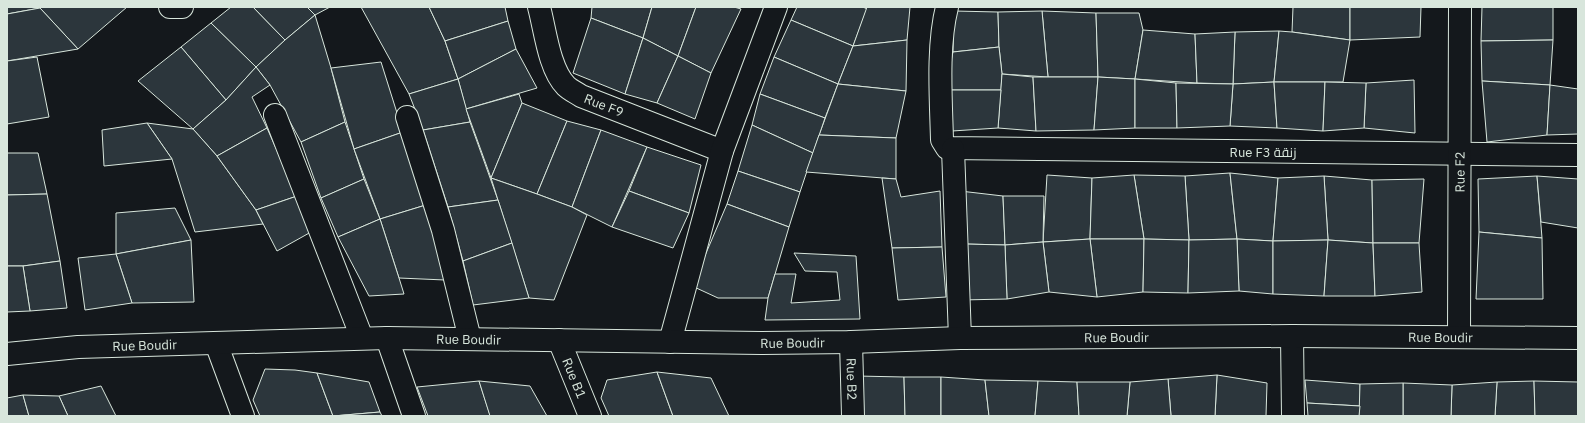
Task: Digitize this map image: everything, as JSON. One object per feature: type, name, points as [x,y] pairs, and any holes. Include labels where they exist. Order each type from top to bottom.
[{"type":"street","points":[[170,7],[182,7]]},
{"type":"street","name":"Rue F9","points":[[539,7],[552,60],[557,72],[566,85],[582,96],[722,151]]},
{"type":"street","points":[[670,342],[722,151],[776,7]]},
{"type":"street","points":[[947,7],[944,20],[941,69],[942,140],[950,148],[960,338]]},
{"type":"street","name":"Rue F2","points":[[1460,7],[1460,336]]},
{"type":"street","points":[[275,116],[362,338]]},
{"type":"street","points":[[407,117],[443,230],[470,339]]},
{"type":"street","name":"Rue F3 زنقة","points":[[950,148],[1578,155]]},
{"type":"street","points":[[1292,336],[1293,416]]},
{"type":"street","name":"Rue Boudir","points":[[7,354],[78,347],[362,338],[670,342],[851,342],[960,338],[1292,336],[1578,338]]},
{"type":"street","points":[[387,338],[414,416]]},
{"type":"street","name":"Rue B1","points":[[560,340],[590,416]]},
{"type":"street","name":"Rue B2","points":[[851,342],[853,416]]},
{"type":"street","points":[[216,343],[243,416]]},
{"type":"building","points":[[7,7],[38,7],[40,8],[7,14]]},
{"type":"building","points":[[127,7],[78,49],[40,8]]},
{"type":"building","points":[[231,7],[253,7],[285,40],[256,67],[211,23]]},
{"type":"building","points":[[253,7],[307,7],[315,15],[285,40]]},
{"type":"building","points":[[307,7],[330,7],[315,15]]},
{"type":"building","points":[[361,7],[429,7],[445,41],[458,79],[409,94]]},
{"type":"building","points":[[429,7],[505,7],[508,21],[445,41]]},
{"type":"building","points":[[592,7],[652,7],[643,38],[591,18]]},
{"type":"building","points":[[652,7],[696,7],[678,56],[643,38]]},
{"type":"building","points":[[696,7],[734,7],[741,9],[711,73],[678,56]]},
{"type":"building","points":[[797,7],[863,7],[867,9],[853,46],[791,20]]},
{"type":"building","points":[[867,7],[910,7],[907,40],[853,46]]},
{"type":"building","points":[[1293,7],[1350,7],[1350,40],[1292,32]]},
{"type":"building","points":[[1350,7],[1421,7],[1420,37],[1350,40]]},
{"type":"building","points":[[1482,7],[1553,7],[1553,40],[1481,41]]},
{"type":"building","points":[[40,8],[78,49],[7,61],[7,14]]},
{"type":"building","points":[[954,11],[998,12],[999,47],[953,52]]},
{"type":"building","points":[[1042,11],[1096,13],[1098,77],[1048,77]]},
{"type":"building","points":[[1042,11],[1048,77],[1002,74],[999,47],[998,12]]},
{"type":"building","points":[[1096,13],[1139,13],[1143,30],[1135,79],[1098,77]]},
{"type":"building","points":[[315,15],[345,122],[301,142],[270,85],[256,67]]},
{"type":"building","points":[[591,18],[643,38],[625,94],[573,73]]},
{"type":"building","points":[[791,20],[853,46],[838,84],[774,57]]},
{"type":"building","points":[[508,21],[516,49],[458,79],[445,41]]},
{"type":"building","points":[[211,23],[256,67],[226,100],[181,47]]},
{"type":"building","points":[[1143,30],[1195,34],[1197,83],[1135,79]]},
{"type":"building","points":[[1279,31],[1274,82],[1233,84],[1235,32]]},
{"type":"building","points":[[1279,31],[1350,40],[1343,82],[1274,82]]},
{"type":"building","points":[[1235,32],[1233,84],[1197,83],[1195,34]]},
{"type":"building","points":[[643,38],[678,56],[657,103],[625,94]]},
{"type":"building","points":[[907,40],[906,91],[838,84],[853,46]]},
{"type":"building","points":[[1553,40],[1550,85],[1482,81],[1481,41]]},
{"type":"building","points":[[181,47],[226,100],[193,129],[138,81]]},
{"type":"building","points":[[999,47],[1002,74],[1001,90],[944,90],[953,52]]},
{"type":"building","points":[[516,49],[537,88],[466,109],[458,79]]},
{"type":"building","points":[[678,56],[711,73],[695,119],[657,103]]},
{"type":"building","points":[[37,57],[49,117],[7,124],[7,61]]},
{"type":"building","points":[[774,57],[838,84],[825,118],[760,94]]},
{"type":"building","points":[[381,62],[403,132],[354,149],[331,68]]},
{"type":"building","points":[[256,67],[270,85],[252,97],[267,128],[217,156],[193,129],[226,100]]},
{"type":"building","points":[[1002,74],[1033,77],[1036,131],[998,128]]},
{"type":"building","points":[[1033,77],[1098,77],[1094,130],[1036,131]]},
{"type":"building","points":[[1098,77],[1135,79],[1135,128],[1094,130]]},
{"type":"building","points":[[458,79],[470,122],[423,130],[409,94]]},
{"type":"building","points":[[1135,79],[1176,83],[1177,128],[1135,128]]},
{"type":"building","points":[[1414,80],[1415,133],[1364,128],[1366,83]]},
{"type":"building","points":[[1482,81],[1550,85],[1547,135],[1487,142]]},
{"type":"building","points":[[1274,82],[1277,128],[1230,126],[1233,84]]},
{"type":"building","points":[[1274,82],[1325,82],[1323,131],[1277,128]]},
{"type":"building","points":[[1325,82],[1366,83],[1364,128],[1323,131]]},
{"type":"building","points":[[1176,83],[1233,84],[1230,126],[1177,128]]},
{"type":"building","points":[[838,84],[906,91],[896,138],[819,135]]},
{"type":"building","points":[[1550,85],[1578,89],[1578,134],[1547,135]]},
{"type":"building","points":[[944,90],[1001,90],[998,128],[952,131]]},
{"type":"building","points":[[519,94],[522,103],[491,178],[466,109]]},
{"type":"building","points":[[760,94],[825,118],[813,153],[752,125]]},
{"type":"building","points":[[522,103],[567,121],[537,194],[491,178]]},
{"type":"building","points":[[567,121],[601,130],[572,207],[537,194]]},
{"type":"building","points":[[345,122],[364,179],[321,198],[301,142]]},
{"type":"building","points":[[470,122],[498,200],[448,207],[423,130]]},
{"type":"building","points":[[147,123],[193,129],[217,156],[256,210],[263,224],[195,232],[172,159]]},
{"type":"building","points":[[147,123],[172,159],[104,166],[102,130]]},
{"type":"building","points":[[752,125],[813,153],[800,192],[738,171]]},
{"type":"building","points":[[267,128],[297,196],[256,210],[217,156]]},
{"type":"building","points":[[601,130],[647,147],[612,227],[572,207]]},
{"type":"building","points":[[403,132],[429,204],[380,219],[354,149]]},
{"type":"building","points":[[819,135],[896,138],[896,179],[806,172]]},
{"type":"building","points":[[647,147],[701,165],[689,213],[629,191]]},
{"type":"building","points":[[7,153],[38,153],[47,194],[7,195]]},
{"type":"building","points":[[738,171],[800,192],[789,227],[727,204]]},
{"type":"building","points":[[1230,173],[1237,239],[1189,240],[1185,176]]},
{"type":"building","points":[[1230,173],[1278,178],[1273,241],[1237,239]]},
{"type":"building","points":[[1047,175],[1092,178],[1090,239],[1043,242]]},
{"type":"building","points":[[1134,175],[1185,176],[1189,240],[1144,239]]},
{"type":"building","points":[[1134,175],[1144,239],[1090,239],[1092,178]]},
{"type":"building","points":[[1324,176],[1372,180],[1373,243],[1328,240]]},
{"type":"building","points":[[1324,176],[1328,240],[1273,241],[1278,178]]},
{"type":"building","points":[[1537,176],[1542,238],[1479,232],[1478,179]]},
{"type":"building","points":[[1537,176],[1578,179],[1578,228],[1541,222]]},
{"type":"building","points":[[491,178],[572,207],[587,215],[554,300],[529,298]]},
{"type":"building","points":[[882,178],[896,179],[901,197],[940,191],[942,247],[892,248]]},
{"type":"building","points":[[364,179],[380,219],[338,237],[321,198]]},
{"type":"building","points":[[1424,179],[1419,243],[1373,243],[1372,180]]},
{"type":"building","points":[[629,191],[689,213],[673,248],[612,227]]},
{"type":"building","points":[[960,191],[1003,196],[1005,245],[965,244]]},
{"type":"building","points":[[47,194],[60,261],[23,266],[7,266],[7,195]]},
{"type":"building","points":[[297,196],[311,232],[277,251],[256,210]]},
{"type":"building","points":[[1003,196],[1044,196],[1043,242],[1005,245]]},
{"type":"building","points":[[498,200],[512,243],[463,261],[448,207]]},
{"type":"building","points":[[429,204],[445,280],[399,278],[380,219]]},
{"type":"building","points":[[727,204],[789,227],[768,298],[718,298],[692,286]]},
{"type":"building","points":[[175,208],[191,240],[116,254],[116,213]]},
{"type":"building","points":[[380,219],[404,294],[369,296],[338,237]]},
{"type":"building","points":[[1479,232],[1542,238],[1543,299],[1476,299]]},
{"type":"building","points":[[1090,239],[1144,239],[1143,292],[1097,297]]},
{"type":"building","points":[[1090,239],[1097,297],[1049,292],[1043,242]]},
{"type":"building","points":[[1144,239],[1189,240],[1188,293],[1143,292]]},
{"type":"building","points":[[1237,239],[1273,241],[1273,294],[1239,291]]},
{"type":"building","points":[[1237,239],[1239,291],[1188,293],[1189,240]]},
{"type":"building","points":[[191,240],[194,302],[132,303],[116,254]]},
{"type":"building","points":[[1328,240],[1324,296],[1273,294],[1273,241]]},
{"type":"building","points":[[1328,240],[1373,243],[1375,296],[1324,296]]},
{"type":"building","points":[[1043,242],[1049,292],[1007,299],[1005,245]]},
{"type":"building","points":[[512,243],[529,298],[473,305],[463,261]]},
{"type":"building","points":[[1373,243],[1419,243],[1422,292],[1375,296]]},
{"type":"building","points":[[965,244],[1005,245],[1007,299],[961,300]]},
{"type":"building","points":[[942,247],[946,297],[898,300],[892,248]]},
{"type":"building","points":[[794,253],[856,256],[860,319],[765,320],[768,298],[775,274],[796,274],[791,303],[840,300],[837,272],[805,271]]},
{"type":"building","points":[[116,254],[132,303],[85,310],[78,258]]},
{"type":"building","points":[[60,261],[67,308],[30,311],[23,266]]},
{"type":"building","points":[[7,266],[23,266],[30,311],[7,312]]},
{"type":"building","points":[[265,369],[295,370],[317,373],[333,416],[260,416],[253,400]]},
{"type":"building","points":[[657,372],[673,416],[609,416],[601,398],[607,380]]},
{"type":"building","points":[[657,372],[711,378],[729,416],[673,416]]},
{"type":"building","points":[[317,373],[369,382],[380,412],[333,416]]},
{"type":"building","points":[[1217,375],[1267,383],[1266,416],[1215,416]]},
{"type":"building","points":[[1217,375],[1215,416],[1171,416],[1168,379]]},
{"type":"building","points":[[857,376],[904,377],[905,416],[858,416]]},
{"type":"building","points":[[904,377],[941,377],[941,416],[905,416]]},
{"type":"building","points":[[941,377],[985,380],[989,416],[941,416]]},
{"type":"building","points":[[1168,379],[1171,416],[1127,416],[1130,382]]},
{"type":"building","points":[[985,380],[1038,381],[1035,416],[989,416]]},
{"type":"building","points":[[1305,380],[1360,384],[1360,406],[1307,403]]},
{"type":"building","points":[[479,381],[490,415],[488,416],[428,416],[417,387]]},
{"type":"building","points":[[479,381],[530,386],[547,416],[490,416]]},
{"type":"building","points":[[1038,381],[1077,382],[1079,416],[1035,416]]},
{"type":"building","points":[[1534,381],[1535,416],[1495,416],[1497,382]]},
{"type":"building","points":[[1534,381],[1578,382],[1578,416],[1535,416]]},
{"type":"building","points":[[1077,382],[1130,382],[1127,416],[1079,416]]},
{"type":"building","points":[[1497,382],[1495,416],[1451,416],[1452,385]]},
{"type":"building","points":[[1403,383],[1452,385],[1451,416],[1403,416]]},
{"type":"building","points":[[1403,383],[1403,416],[1359,416],[1360,384]]},
{"type":"building","points":[[101,386],[116,416],[68,416],[59,396]]},
{"type":"building","points":[[23,395],[29,416],[7,416],[7,398]]},
{"type":"building","points":[[23,395],[59,396],[68,416],[29,416]]},
{"type":"building","points":[[1307,403],[1360,406],[1359,416],[1308,416]]},
{"type":"building","points":[[380,412],[382,416],[333,416]]}]
